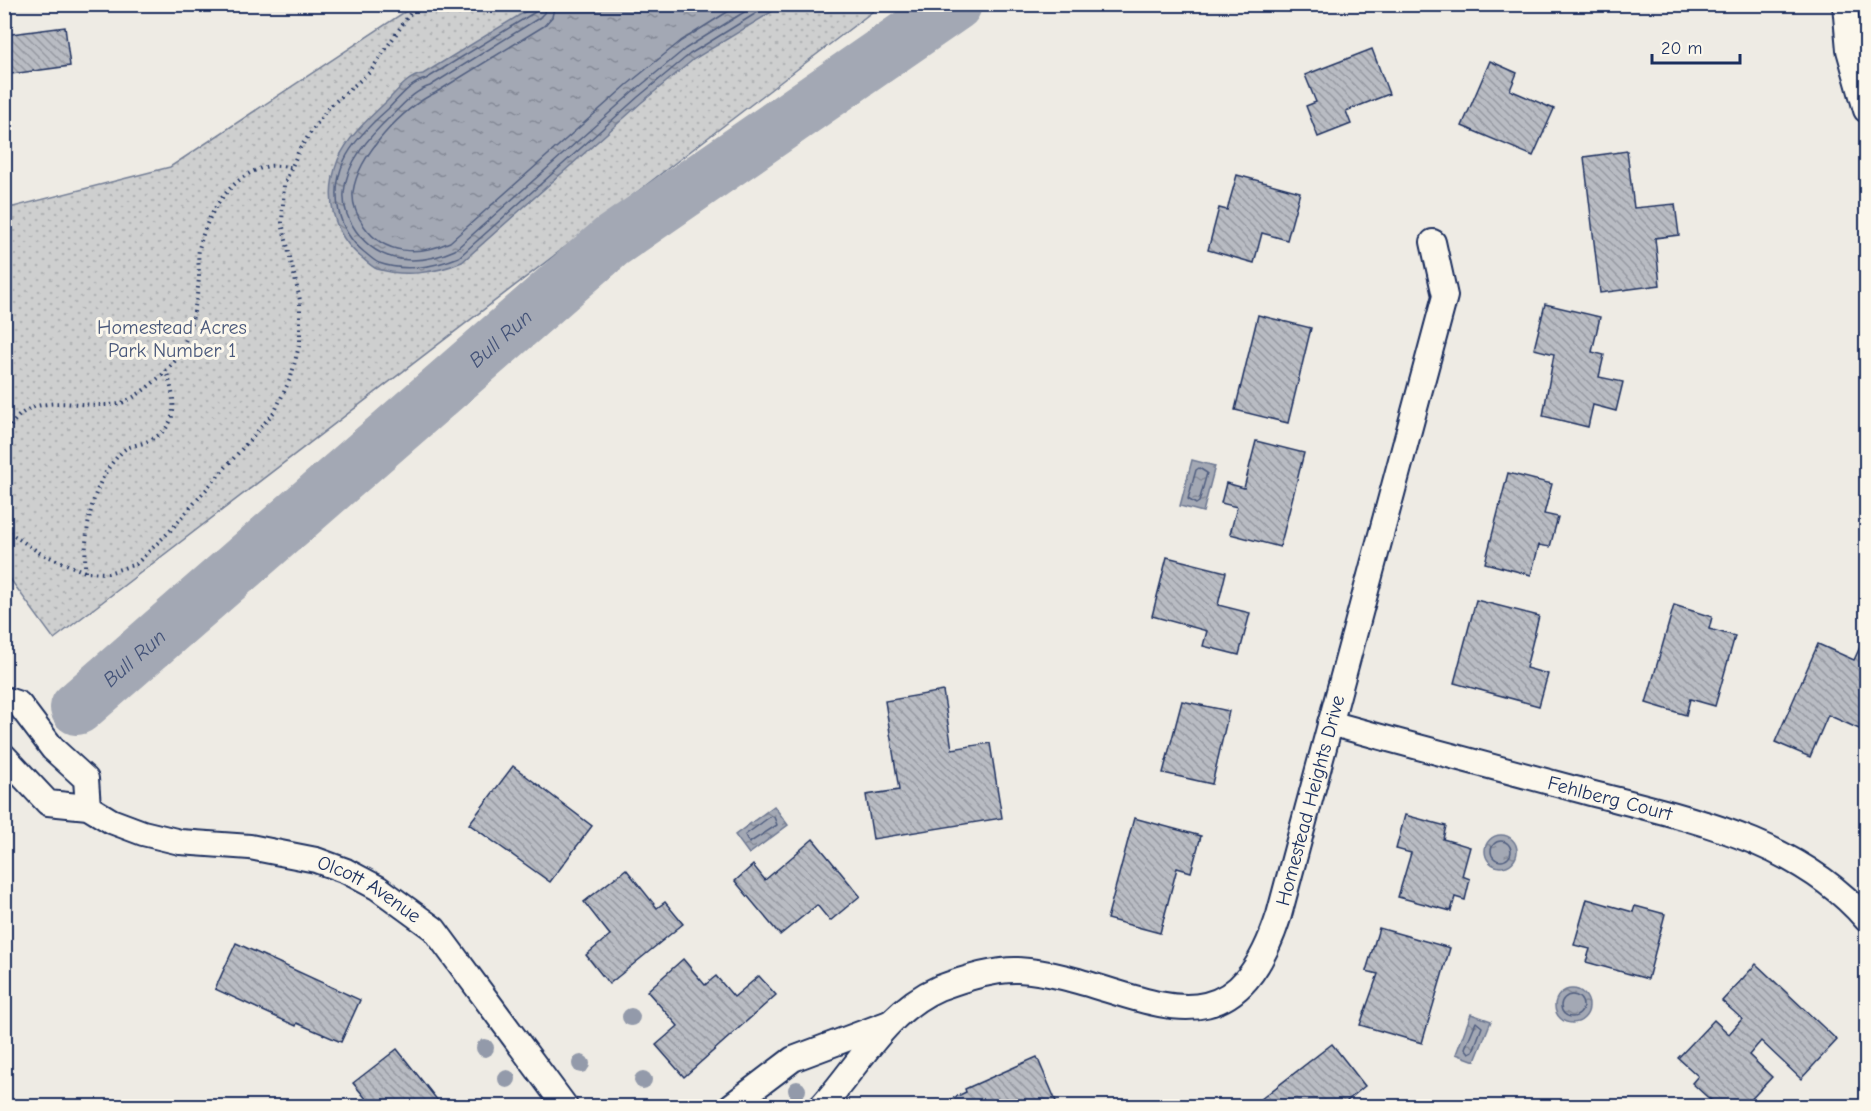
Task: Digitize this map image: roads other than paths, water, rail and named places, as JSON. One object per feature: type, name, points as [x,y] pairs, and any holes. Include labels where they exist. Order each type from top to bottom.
[{"type":"street","points":[[1845,4],[1849,50],[1866,110]]},
{"type":"street","name":"Homestead Heights Drive","points":[[822,1107],[889,1023],[914,1002],[939,989],[995,972],[1017,970],[1041,973],[1167,1006],[1192,1007],[1235,991],[1252,975],[1272,935],[1445,296],[1433,242]]},
{"type":"street","points":[[4,699],[19,704],[53,749],[86,779],[88,807]]},
{"type":"street","name":"Fehlberg Court","points":[[1330,723],[1750,838],[1821,877],[1840,892],[1866,919]]},
{"type":"street","name":"Olcott Avenue","points":[[4,756],[48,803],[88,807],[111,821],[143,833],[180,842],[285,852],[346,871],[378,888],[434,929],[565,1107]]},
{"type":"street","name":"Homestead Heights Drive","points":[[730,1107],[793,1059],[889,1023]]},
{"type":"water","points":[[536,5],[783,5],[694,59],[642,102],[462,262],[420,273],[398,273],[373,267],[344,238],[334,214],[332,187],[342,152],[365,122],[407,81],[423,74]]},
{"type":"water","points":[[1192,460],[1215,466],[1203,512],[1180,506]]},
{"type":"water","points":[[774,806],[788,825],[749,854],[735,835]]},
{"type":"water","points":[[1501,835],[1513,839],[1517,851],[1513,863],[1501,867],[1489,863],[1485,851],[1489,839]]},
{"type":"water","points":[[1572,989],[1584,994],[1589,1006],[1584,1018],[1572,1023],[1560,1018],[1555,1006],[1560,994]]},
{"type":"water","points":[[1471,1014],[1491,1021],[1475,1061],[1456,1054]]},
{"type":"waterway","name":"Bull Run","points":[[77,708],[611,242],[955,4]]},
{"type":"park label","name":"Homestead Acres Park Number 1","points":[[172,338]]}]
